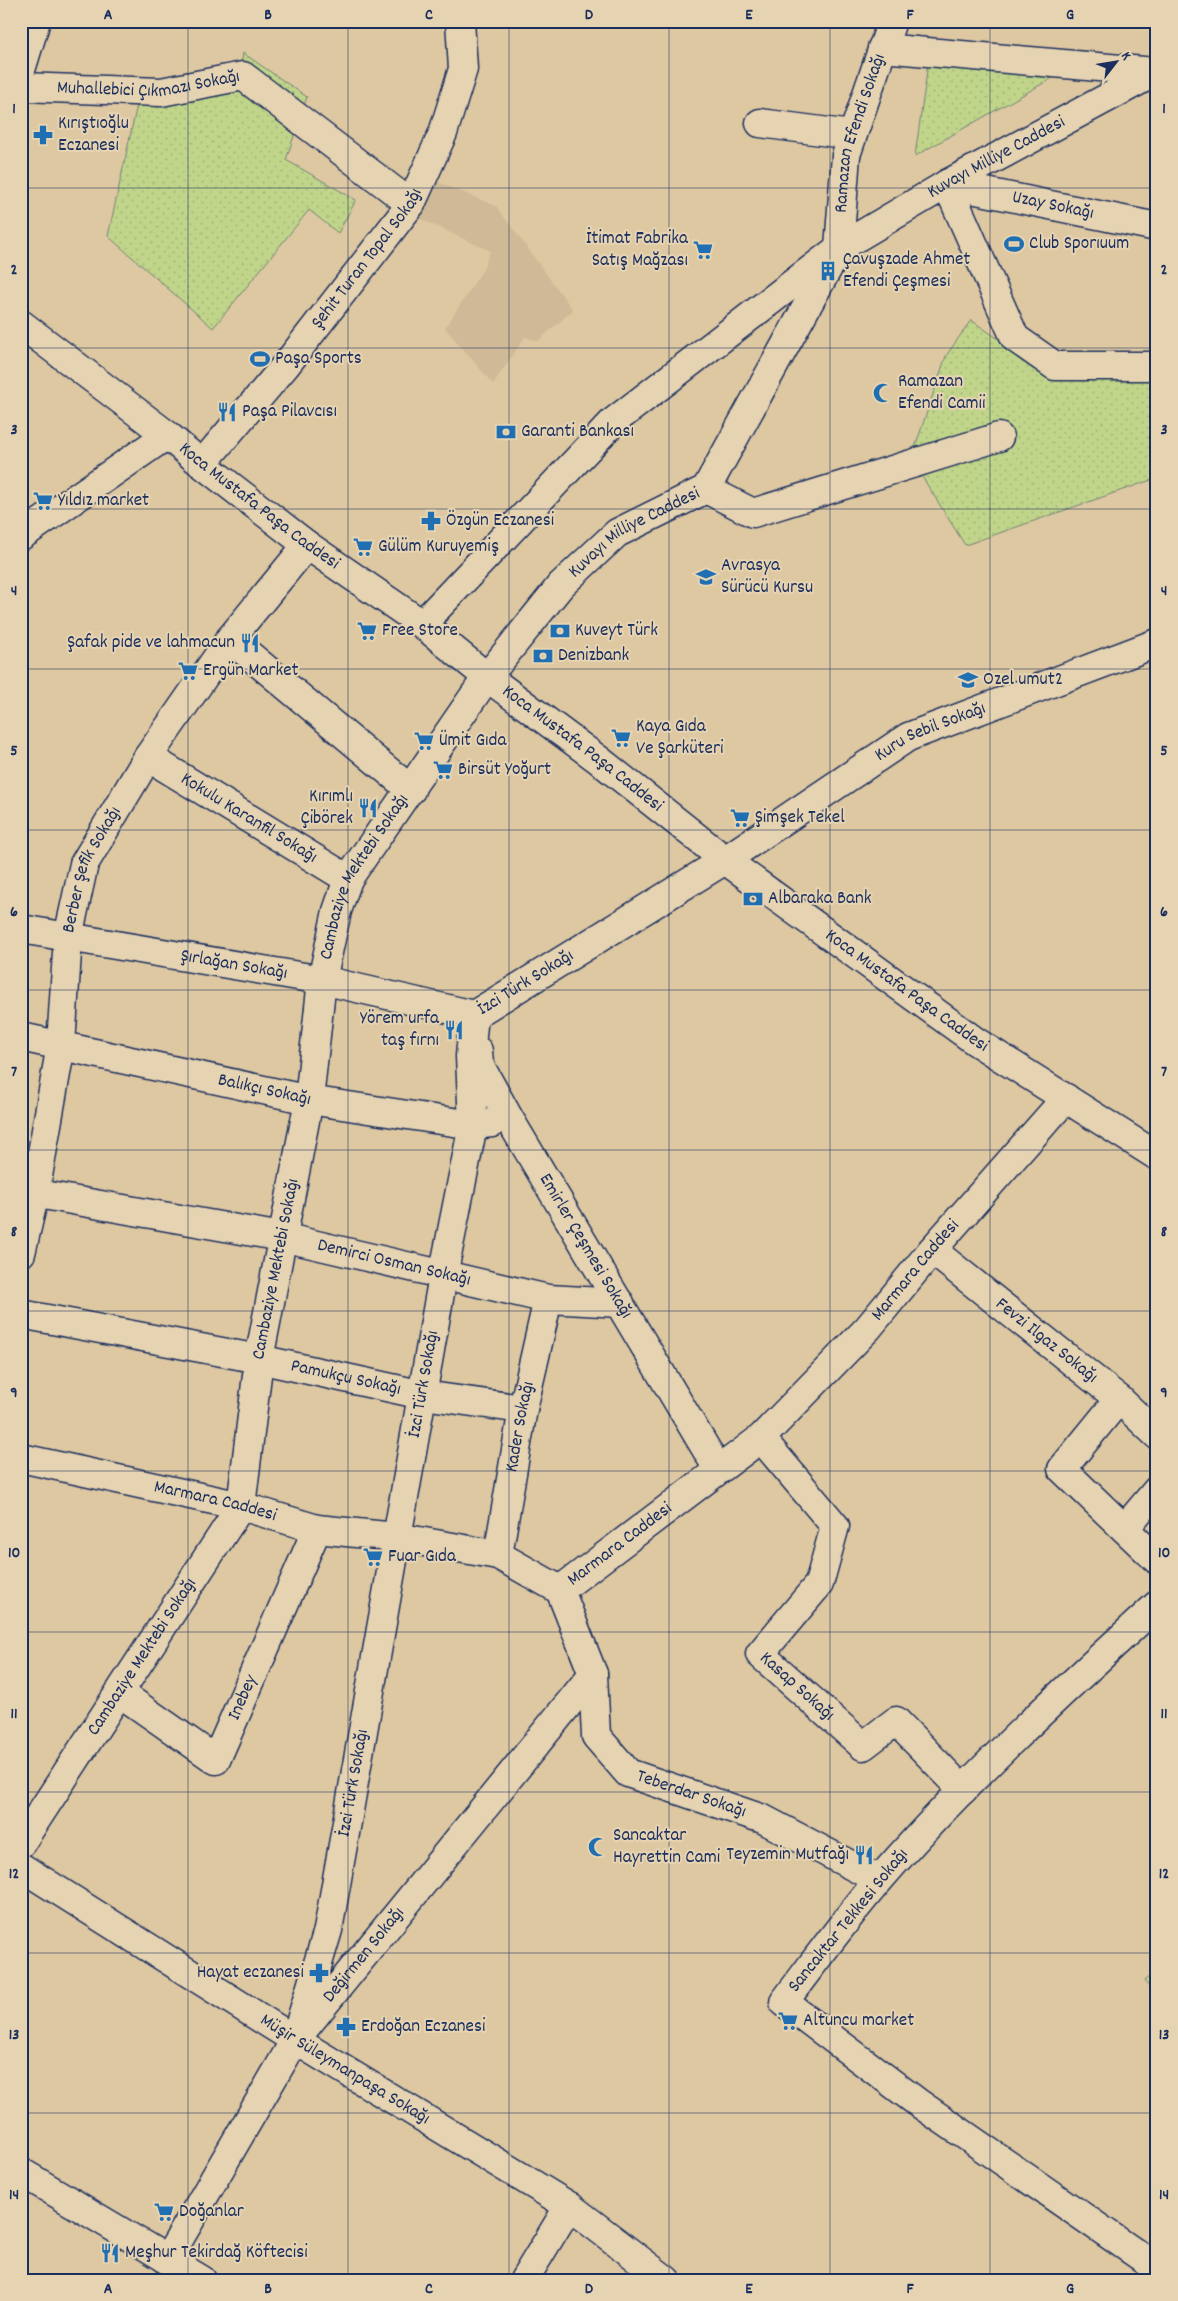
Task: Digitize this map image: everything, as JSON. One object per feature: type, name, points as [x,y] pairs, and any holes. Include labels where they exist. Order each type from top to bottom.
[{"type":"street","points":[[21,70],[36,21]]},
{"type":"street","name":"Şehit Turan Topal Sokağı","points":[[202,464],[292,358],[411,204],[444,133],[463,69],[460,21]]},
{"type":"street","name":"Ramazan Efendi Sokağı","points":[[839,248],[846,155],[892,21]]},
{"type":"street","points":[[882,48],[1156,72]]},
{"type":"street","name":"Kuvayı Milliye Caddesi","points":[[422,624],[613,422],[839,248],[947,184],[1156,72]]},
{"type":"street","name":"Muhallebici Çıkmazı Sokağı","points":[[21,87],[161,92],[243,76],[411,204]]},
{"type":"street","points":[[760,122],[852,135]]},
{"type":"street","points":[[947,184],[1015,338],[1055,366],[1157,366]]},
{"type":"street","name":"Uzay Sokağı","points":[[947,184],[1157,227]]},
{"type":"street","name":"Kuvayı Milliye Caddesi","points":[[487,677],[561,585],[617,533],[706,489],[839,248]]},
{"type":"street","name":"Koca Mustafa Paşa Caddesi","points":[[21,324],[167,435],[307,546],[422,624],[487,677],[599,760],[725,860],[975,1040],[1156,1156]]},
{"type":"street","points":[[21,536],[167,435]]},
{"type":"street","points":[[706,489],[753,513],[999,437]]},
{"type":"street","name":"Berber Şefik Sokağı","points":[[21,1254],[28,1192],[61,1044],[68,937],[84,864],[148,757],[230,639],[307,546]]},
{"type":"street","points":[[230,639],[411,790]]},
{"type":"street","name":"Kuru Sebil Sokağı","points":[[725,860],[908,737],[1157,643]]},
{"type":"street","name":"Cambaziye Mektebi Sokağı","points":[[21,1843],[241,1506],[259,1359],[309,1100],[322,980],[337,911],[348,880],[487,677]]},
{"type":"street","name":"Kokulu Karanfil Sokağı","points":[[148,757],[348,880]]},
{"type":"street","name":"İzci Türk Sokağı","points":[[295,2040],[328,1930],[443,1276],[473,1125],[470,1056],[474,1015],[725,860]]},
{"type":"street","name":"Şırlağan Sokağı","points":[[21,929],[322,980],[474,1015]]},
{"type":"street","name":"Emirler Çeşmesi Sokağı","points":[[474,1015],[479,1064],[510,1120],[718,1469]]},
{"type":"street","name":"Balıkçı Sokağı","points":[[21,1037],[61,1044],[309,1100],[473,1125],[510,1120]]},
{"type":"street","name":"Marmara Caddesi","points":[[21,1458],[241,1506],[317,1529],[396,1537],[498,1555],[560,1590],[761,1438],[868,1328],[932,1250],[1066,1098]]},
{"type":"street","name":"Demirci Osman Sokağı","points":[[28,1192],[282,1237],[548,1299],[620,1303]]},
{"type":"street","name":"Fevzi Ilgaz Sokağı","points":[[932,1250],[1119,1399],[1157,1434]]},
{"type":"street","name":"Kader Sokağı","points":[[498,1555],[523,1409],[548,1299]]},
{"type":"street","name":"Pamukçu Sokağı","points":[[21,1314],[259,1359],[423,1395],[523,1409]]},
{"type":"street","points":[[1119,1399],[1062,1469],[1157,1560]]},
{"type":"street","name":"Kasap Sokağı","points":[[761,1438],[835,1526],[819,1584],[760,1654],[862,1746],[896,1721],[963,1790]]},
{"type":"street","points":[[1125,1528],[1157,1490]]},
{"type":"street","name":"Inebey","points":[[120,1692],[216,1760],[317,1529]]},
{"type":"street","name":"Teberdar Sokağı","points":[[560,1590],[592,1674],[596,1736],[628,1773],[763,1819],[879,1880]]},
{"type":"street","name":"Sancaktar Tekkesi Sokağı","points":[[1157,1604],[963,1790],[879,1880],[784,2002],[917,2102],[1157,2268]]},
{"type":"street","name":"Değirmen Sokağı","points":[[167,2260],[295,2040],[592,1674]]},
{"type":"street","name":"Müşir Süleymanpaşa Sokağı","points":[[21,1867],[295,2040],[569,2206],[666,2280]]},
{"type":"street","points":[[21,2172],[202,2280]]},
{"type":"street","points":[[524,2280],[569,2206]]},
{"type":"shaded area","points":[[435,181],[496,206],[573,310],[538,341],[525,337],[493,384],[445,328],[484,268],[490,251],[414,216]]},
{"type":"green space","points":[[243,53],[307,97],[286,160],[356,200],[338,233],[309,210],[213,328],[108,236],[139,96],[238,85]]},
{"type":"green space","points":[[929,57],[1070,68],[915,156]]},
{"type":"green space","points":[[971,320],[1048,373],[1157,372],[1157,478],[965,545],[911,459],[946,356]]},
{"type":"green space","points":[[1157,1970],[1157,1996],[1144,1981]]},
{"type":"place","name":"Kırıştıoğlu Eczanesi","points":[[43,135]]},
{"type":"place","name":"Club Sporıuum","points":[[1014,244]]},
{"type":"place","name":"İtimat Fabrika Satış Mağzası","points":[[703,250]]},
{"type":"place","name":"Çavuşzade Ahmet Efendi Çeşmesi","points":[[828,271]]},
{"type":"place","name":"Paşa Sports","points":[[260,359]]},
{"type":"place","name":"Ramazan Efendi Camii","points":[[883,393]]},
{"type":"place","name":"Paşa Pilavcısı","points":[[227,412]]},
{"type":"place","name":"Garanti Bankası","points":[[506,432]]},
{"type":"place","name":"Yıldız market","points":[[43,501]]},
{"type":"place","name":"Özgün Eczanesi","points":[[431,521]]},
{"type":"place","name":"Gülüm Kuruyemiş","points":[[363,547]]},
{"type":"place","name":"Avrasya Sürücü Kursu","points":[[706,577]]},
{"type":"place","name":"Free Store","points":[[367,631]]},
{"type":"place","name":"Kuveyt Türk","points":[[560,631]]},
{"type":"place","name":"Şafak pide ve lahmacun","points":[[250,643]]},
{"type":"place","name":"Denizbank","points":[[543,656]]},
{"type":"place","name":"Ergün Market","points":[[188,671]]},
{"type":"place","name":"Ozel umut2","points":[[968,680]]},
{"type":"place","name":"Kaya Gıda Ve Şarküteri","points":[[621,738]]},
{"type":"place","name":"Ümit Gıda","points":[[424,741]]},
{"type":"place","name":"Birsüt Yoğurt","points":[[443,770]]},
{"type":"place","name":"Kırımlı Çibörek","points":[[368,808]]},
{"type":"place","name":"Şimşek Tekel","points":[[740,818]]},
{"type":"place","name":"Albaraka Bank","points":[[753,899]]},
{"type":"place","name":"Yörem urfa taş fırnı","points":[[454,1030]]},
{"type":"place","name":"Fuar Gıda","points":[[373,1557]]},
{"type":"place","name":"Sancaktar Hayrettin Cami","points":[[598,1847]]},
{"type":"place","name":"Teyzemin Mutfağı","points":[[864,1855]]},
{"type":"place","name":"Hayat eczanesi","points":[[319,1973]]},
{"type":"place","name":"Altuncu market","points":[[788,2021]]},
{"type":"place","name":"Erdoğan Eczanesi","points":[[346,2027]]},
{"type":"place","name":"Doğanlar","points":[[164,2212]]},
{"type":"place","name":"Meşhur Tekirdağ Köftecisi","points":[[110,2253]]}]
